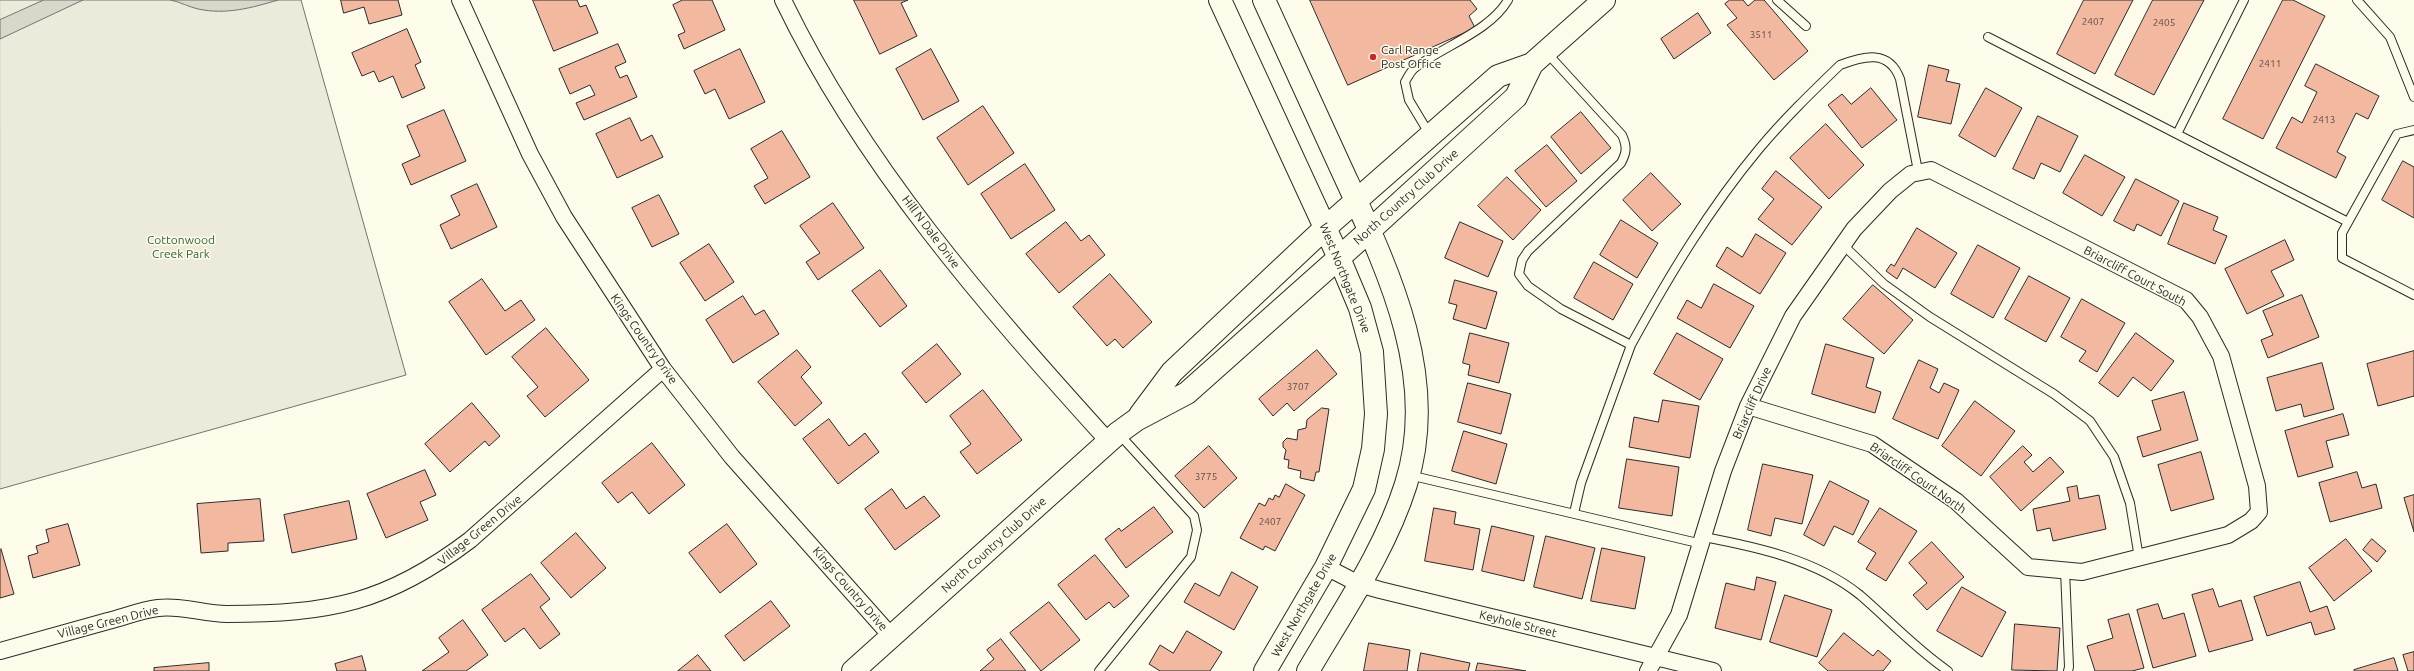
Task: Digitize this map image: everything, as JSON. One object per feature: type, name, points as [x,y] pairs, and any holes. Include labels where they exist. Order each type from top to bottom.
[{"type":"street","name":"Kings Country Drive","points":[[460,0],[530,154],[564,217],[663,369],[732,457],[891,636]]},
{"type":"street","name":"Hill N Dale Drive","points":[[783,0],[855,128],[942,250],[1114,438]]},
{"type":"street","name":"West Northgate Drive","points":[[1220,0],[1339,258],[1367,330],[1372,352],[1376,414],[1373,449],[1364,489],[1326,567],[1265,671]]},
{"type":"street","points":[[1264,0],[1356,201],[1396,295],[1411,344],[1416,402],[1416,444],[1409,475],[1390,526],[1360,584],[1308,671]]},
{"type":"street","name":"North Country Club Drive","points":[[853,671],[1114,438],[1136,420],[1187,393],[1339,258],[1516,97],[1539,58],[1604,0]]},
{"type":"street","name":"North Country Club Drive","points":[[1136,420],[1172,372],[1325,228],[1498,76],[1539,58]]},
{"type":"street","name":"Briarcliff Court South","points":[[1918,171],[1931,170],[2186,300],[2200,317],[2221,356],[2257,486],[2257,496]]},
{"type":"street","name":"Briarcliff Drive","points":[[1651,664],[1679,615],[1703,541],[1723,471],[1748,406],[1793,316],[1854,229],[1890,191],[1918,171]]},
{"type":"street","name":"Village Green Drive","points":[[0,651],[158,608],[186,608],[225,614],[318,610],[359,601],[397,587],[437,565],[470,540],[663,369]]},
{"type":"street","name":"Briarcliff Court North","points":[[1748,406],[1872,444],[1956,501],[2028,567],[2082,572],[2228,535],[2251,520],[2259,512],[2257,496]]},
{"type":"street","name":"Keyhole Street","points":[[1326,567],[1360,584],[1651,664],[1713,671]]},
{"type":"lane","points":[[1431,135],[1409,100],[1405,82],[1414,67],[1452,46],[1502,10],[1508,0]]},
{"type":"lane","points":[[1777,0],[1806,26]]},
{"type":"lane","points":[[2177,134],[2244,0]]},
{"type":"lane","points":[[2357,0],[2390,37],[2414,97]]},
{"type":"lane","points":[[1988,37],[2348,222]]},
{"type":"lane","points":[[1574,513],[1581,483],[1631,345],[1664,284],[1727,190],[1760,148],[1840,65],[1856,59],[1872,57],[1886,60],[1896,68],[1918,171]]},
{"type":"lane","points":[[1539,58],[1622,135],[1626,145],[1626,154],[1622,163],[1528,251],[1522,260],[1519,274],[1528,286],[1562,308],[1631,345]]},
{"type":"lane","points":[[2414,130],[2397,134],[2342,233],[2342,258],[2414,295]]},
{"type":"lane","points":[[1843,246],[1884,284],[1930,317],[2054,394],[2090,422],[2114,457],[2130,503],[2139,558]]},
{"type":"lane","points":[[1099,671],[1191,557],[1197,530],[1194,516],[1114,438]]},
{"type":"lane","points":[[1409,475],[1703,541],[1764,551],[1821,569],[1859,594],[1948,671]]},
{"type":"lane","points":[[2065,570],[2068,671]]},
{"type":"green space","name":"Cottonwood Creek Park","points":[[0,0],[301,0],[406,375],[0,489]]},
{"type":"shaded area","points":[[44,0],[83,0],[0,39],[0,20]]},
{"type":"shaded area","points":[[171,0],[278,0],[238,10],[208,11]]},
{"type":"building","points":[[341,0],[398,0],[402,15],[369,24],[364,7],[344,13]]},
{"type":"building","points":[[533,0],[577,0],[580,7],[586,5],[598,33],[554,51]]},
{"type":"building","points":[[683,0],[712,0],[725,30],[684,49],[678,35],[685,32],[673,5]]},
{"type":"building","points":[[854,0],[908,0],[901,3],[917,36],[880,54]]},
{"type":"building","name":"Carl Range Post Office","points":[[1310,0],[1470,0],[1477,9],[1469,16],[1475,28],[1348,85]]},
{"type":"building","points":[[1730,0],[1743,0],[1748,6],[1755,0],[1764,0],[1808,51],[1774,80],[1727,25],[1737,18],[1725,4]]},
{"type":"building","points":[[2084,0],[2133,0],[2095,74],[2057,54]]},
{"type":"building","points":[[2153,0],[2204,0],[2154,95],[2115,75]]},
{"type":"building","points":[[2283,0],[2293,0],[2325,16],[2263,139],[2223,119]]},
{"type":"building","points":[[1698,13],[1711,33],[1674,59],[1661,39]]},
{"type":"building","points":[[407,29],[421,62],[415,65],[425,88],[402,98],[393,76],[379,82],[374,71],[362,76],[352,53]]},
{"type":"building","points":[[618,44],[626,62],[615,67],[620,78],[627,75],[637,97],[584,120],[576,103],[595,95],[590,85],[570,94],[559,69]]},
{"type":"building","points":[[740,49],[765,102],[729,119],[715,89],[705,94],[694,71]]},
{"type":"building","points":[[931,49],[959,101],[923,120],[896,69]]},
{"type":"building","points":[[2316,64],[2379,96],[2368,119],[2356,113],[2337,152],[2346,157],[2336,178],[2276,148],[2292,117],[2302,123],[2317,92],[2305,86]]},
{"type":"building","points":[[1929,65],[1949,70],[1946,81],[1960,84],[1951,124],[1918,117]]},
{"type":"building","points":[[1871,88],[1897,120],[1862,148],[1828,105],[1842,94],[1851,104]]},
{"type":"building","points":[[1986,88],[2022,108],[1995,157],[1959,136]]},
{"type":"building","points":[[983,106],[1014,153],[968,185],[937,138]]},
{"type":"building","points":[[444,110],[466,161],[411,185],[402,164],[420,156],[407,126]]},
{"type":"building","points":[[1581,112],[1611,148],[1581,174],[1551,137]]},
{"type":"building","points":[[2038,116],[2078,136],[2060,172],[2041,163],[2034,179],[2013,169]]},
{"type":"building","points":[[630,118],[641,141],[652,135],[663,157],[617,178],[596,134]]},
{"type":"building","points":[[1826,124],[1864,165],[1829,199],[1790,158]]},
{"type":"building","points":[[782,131],[810,177],[765,204],[754,186],[768,178],[751,149]]},
{"type":"building","points":[[1547,145],[1577,181],[1546,207],[1515,171]]},
{"type":"building","points":[[2085,155],[2125,177],[2102,216],[2063,193]]},
{"type":"building","points":[[2403,161],[2414,167],[2414,218],[2382,200]]},
{"type":"building","points":[[1025,164],[1055,210],[1011,239],[981,194]]},
{"type":"building","points":[[1776,171],[1822,207],[1792,245],[1758,219],[1774,199],[1762,189]]},
{"type":"building","points":[[1651,173],[1681,204],[1652,231],[1623,200]]},
{"type":"building","points":[[1507,177],[1541,210],[1513,240],[1478,206]]},
{"type":"building","points":[[2136,179],[2179,201],[2161,236],[2137,224],[2134,231],[2114,221]]},
{"type":"building","points":[[477,184],[497,227],[451,249],[440,225],[460,215],[451,196]]},
{"type":"building","points":[[659,195],[679,234],[652,247],[632,208]]},
{"type":"building","points":[[833,203],[864,248],[818,280],[806,262],[820,253],[800,226]]},
{"type":"building","points":[[2184,203],[2218,217],[2213,230],[2227,236],[2215,264],[2168,244]]},
{"type":"building","points":[[1621,220],[1658,243],[1637,278],[1600,255]]},
{"type":"building","points":[[1066,222],[1081,241],[1089,235],[1105,255],[1059,293],[1026,254]]},
{"type":"building","points":[[1460,222],[1503,241],[1488,277],[1445,258]]},
{"type":"building","points":[[1917,228],[1957,253],[1935,288],[1903,268],[1897,279],[1886,271],[1891,264],[1894,266]]},
{"type":"building","points":[[1756,234],[1786,253],[1760,294],[1716,266],[1727,247],[1742,257]]},
{"type":"building","points":[[2285,240],[2294,260],[2271,271],[2284,296],[2247,314],[2225,269]]},
{"type":"building","points":[[709,244],[734,282],[705,301],[680,263]]},
{"type":"building","points":[[1978,245],[2020,268],[1993,318],[1951,294]]},
{"type":"building","points":[[1594,262],[1633,284],[1613,320],[1574,298]]},
{"type":"building","points":[[880,270],[907,306],[880,327],[852,291]]},
{"type":"building","points":[[1110,274],[1152,322],[1123,348],[1115,339],[1107,346],[1073,307]]},
{"type":"building","points":[[2029,276],[2070,298],[2046,342],[2005,319]]},
{"type":"building","points":[[482,279],[505,311],[521,300],[535,320],[486,355],[449,302]]},
{"type":"building","points":[[1455,280],[1497,292],[1486,329],[1453,319],[1457,305],[1449,303]]},
{"type":"building","points":[[1714,284],[1754,306],[1730,348],[1677,318],[1687,300],[1701,308]]},
{"type":"building","points":[[1873,285],[1913,320],[1884,354],[1843,319]]},
{"type":"building","points":[[2302,295],[2319,337],[2268,358],[2261,340],[2273,335],[2263,311]]},
{"type":"building","points":[[743,296],[755,315],[764,310],[779,334],[733,363],[706,320]]},
{"type":"building","points":[[2082,299],[2125,323],[2097,372],[2079,361],[2086,351],[2061,337]]},
{"type":"building","points":[[546,328],[589,380],[545,417],[527,396],[538,387],[512,357]]},
{"type":"building","points":[[1470,333],[1509,343],[1499,383],[1468,375],[1470,365],[1463,363]]},
{"type":"building","points":[[1677,333],[1723,359],[1700,400],[1654,374]]},
{"type":"building","points":[[2136,333],[2174,361],[2151,391],[2133,377],[2118,397],[2099,383]]},
{"type":"building","points":[[937,344],[961,374],[926,403],[902,373]]},
{"type":"building","points":[[1826,344],[1874,358],[1866,387],[1881,392],[1875,413],[1812,394]]},
{"type":"building","points":[[797,350],[811,367],[801,377],[822,403],[795,426],[758,382]]},
{"type":"building","points":[[1317,350],[1337,374],[1294,411],[1287,403],[1273,416],[1259,399]]},
{"type":"building","points":[[2414,351],[2414,396],[2378,406],[2367,364]]},
{"type":"building","points":[[1919,360],[1938,369],[1930,388],[1939,393],[1944,383],[1959,390],[1938,439],[1893,419]]},
{"type":"building","points":[[2322,363],[2334,409],[2304,417],[2301,404],[2276,411],[2267,378]]},
{"type":"building","points":[[1468,383],[1511,394],[1501,434],[1458,422]]},
{"type":"building","points":[[983,390],[1022,440],[977,474],[960,452],[971,444],[950,416]]},
{"type":"building","points":[[2184,392],[2198,440],[2143,457],[2137,437],[2161,430],[2152,401]]},
{"type":"building","points":[[1663,400],[1699,406],[1690,458],[1629,447],[1634,417],[1658,422]]},
{"type":"building","points":[[1975,401],[2015,431],[1981,476],[1942,446]]},
{"type":"building","points":[[472,403],[500,436],[489,446],[485,441],[450,472],[425,444]]},
{"type":"building","points":[[1322,408],[1329,409],[1319,472],[1316,472],[1314,481],[1300,478],[1301,471],[1288,468],[1289,460],[1284,459],[1286,450],[1283,447],[1283,442],[1287,438],[1297,440],[1298,430],[1306,428],[1307,420]]},
{"type":"building","points":[[2343,414],[2349,435],[2326,441],[2333,467],[2298,477],[2285,431]]},
{"type":"building","points":[[829,419],[849,446],[865,433],[879,452],[838,484],[803,439]]},
{"type":"building","points":[[1464,431],[1507,444],[1496,484],[1452,471]]},
{"type":"building","points":[[652,443],[685,485],[649,514],[632,492],[618,503],[602,483]]},
{"type":"building","points":[[1209,446],[1237,478],[1204,508],[1175,476]]},
{"type":"building","points":[[2023,446],[2032,455],[2024,462],[2033,472],[2050,457],[2064,472],[2021,511],[1990,477]]},
{"type":"building","points":[[2201,452],[2214,499],[2171,511],[2158,465]]},
{"type":"building","points":[[1627,459],[1679,467],[1672,516],[1619,508]]},
{"type":"building","points":[[1763,464],[1813,475],[1802,524],[1775,518],[1771,536],[1748,530]]},
{"type":"building","points":[[425,470],[436,495],[420,502],[428,520],[386,538],[367,494]]},
{"type":"building","points":[[2357,472],[2362,488],[2376,484],[2382,508],[2330,522],[2319,483]]},
{"type":"building","points":[[1830,481],[1869,501],[1853,535],[1834,526],[1824,546],[1804,535]]},
{"type":"building","points":[[1286,484],[1305,495],[1275,551],[1265,546],[1263,550],[1240,538],[1259,503],[1265,506],[1269,498],[1273,500],[1275,495],[1279,497]]},
{"type":"building","points":[[2077,486],[2079,499],[2099,495],[2106,529],[2053,541],[2050,528],[2037,531],[2033,509],[2070,501],[2067,488]]},
{"type":"building","points":[[892,489],[906,509],[924,496],[940,516],[895,550],[865,509]]},
{"type":"building","points":[[2414,495],[2414,532],[2404,498]]},
{"type":"building","points":[[260,499],[264,541],[228,543],[228,551],[201,553],[197,504]]},
{"type":"building","points":[[349,501],[357,539],[292,553],[284,515]]},
{"type":"building","points":[[1154,507],[1173,532],[1126,568],[1105,539],[1119,528],[1121,531]]},
{"type":"building","points":[[1434,508],[1456,512],[1454,524],[1480,529],[1473,570],[1425,561]]},
{"type":"building","points":[[1880,508],[1917,531],[1886,581],[1866,569],[1876,553],[1858,542]]},
{"type":"building","points":[[68,524],[80,565],[33,578],[28,556],[38,553],[36,546],[49,542],[46,530]]},
{"type":"building","points":[[727,524],[757,564],[720,593],[689,553]]},
{"type":"building","points":[[1492,526],[1534,536],[1524,581],[1482,571]]},
{"type":"building","points":[[576,533],[606,568],[571,598],[541,563]]},
{"type":"building","points":[[1546,536],[1595,548],[1582,599],[1534,587]]},
{"type":"building","points":[[2346,539],[2372,571],[2334,601],[2309,568]]},
{"type":"building","points":[[2372,539],[2386,551],[2377,562],[2363,550]]},
{"type":"building","points":[[1932,542],[1964,577],[1927,610],[1913,595],[1927,583],[1909,563]]},
{"type":"building","points":[[1602,548],[1645,557],[1635,609],[1591,601]]},
{"type":"building","points":[[1,549],[14,594],[0,598],[0,550]]},
{"type":"building","points":[[1095,555],[1129,596],[1114,608],[1109,602],[1086,620],[1058,585]]},
{"type":"building","points":[[1232,572],[1258,587],[1234,630],[1184,602],[1195,583],[1219,596]]},
{"type":"building","points":[[531,574],[550,599],[540,607],[560,634],[540,649],[524,628],[505,642],[482,610]]},
{"type":"building","points":[[1757,577],[1776,582],[1761,640],[1715,628],[1726,583],[1754,590]]},
{"type":"building","points":[[2300,582],[2310,612],[2327,606],[2335,629],[2315,635],[2311,622],[2267,636],[2254,597]]},
{"type":"building","points":[[1962,587],[2006,612],[1982,657],[1937,631]]},
{"type":"building","points":[[2213,589],[2219,607],[2241,600],[2253,640],[2209,652],[2192,595]]},
{"type":"building","points":[[1785,595],[1832,610],[1817,657],[1770,642]]},
{"type":"building","points":[[771,601],[790,626],[744,661],[725,636]]},
{"type":"building","points":[[1049,602],[1080,640],[1041,671],[1010,633]]},
{"type":"building","points":[[2158,604],[2163,619],[2184,613],[2196,656],[2153,668],[2137,610]]},
{"type":"building","points":[[2129,614],[2144,668],[2132,671],[2095,671],[2087,646],[2113,638],[2108,620]]},
{"type":"building","points":[[463,620],[488,655],[466,671],[422,671],[449,652],[439,638]]},
{"type":"building","points":[[2015,624],[2060,628],[2057,671],[2012,670]]},
{"type":"building","points":[[1187,631],[1222,652],[1210,671],[1160,671],[1149,664],[1160,645],[1173,653]]},
{"type":"building","points":[[1844,633],[1873,656],[1878,650],[1891,661],[1883,671],[1828,671],[1819,663]]},
{"type":"building","points":[[1001,639],[1026,671],[980,671],[994,659],[987,650]]},
{"type":"building","points":[[1369,643],[1410,650],[1407,671],[1364,671]]},
{"type":"building","points":[[2414,652],[2414,671],[2408,671],[2403,655]]},
{"type":"building","points":[[1421,653],[1470,663],[1468,671],[1418,671]]},
{"type":"building","points":[[698,655],[711,671],[678,671]]},
{"type":"building","points":[[362,656],[366,671],[337,671],[335,664]]},
{"type":"building","points":[[2394,658],[2398,671],[2354,671],[2354,670]]},
{"type":"building","points":[[209,663],[209,671],[154,671],[154,668]]},
{"type":"building","points":[[1478,663],[1526,671],[1476,671]]},
{"type":"place","name":"Carl Range Post Office","points":[[1373,57]]}]
